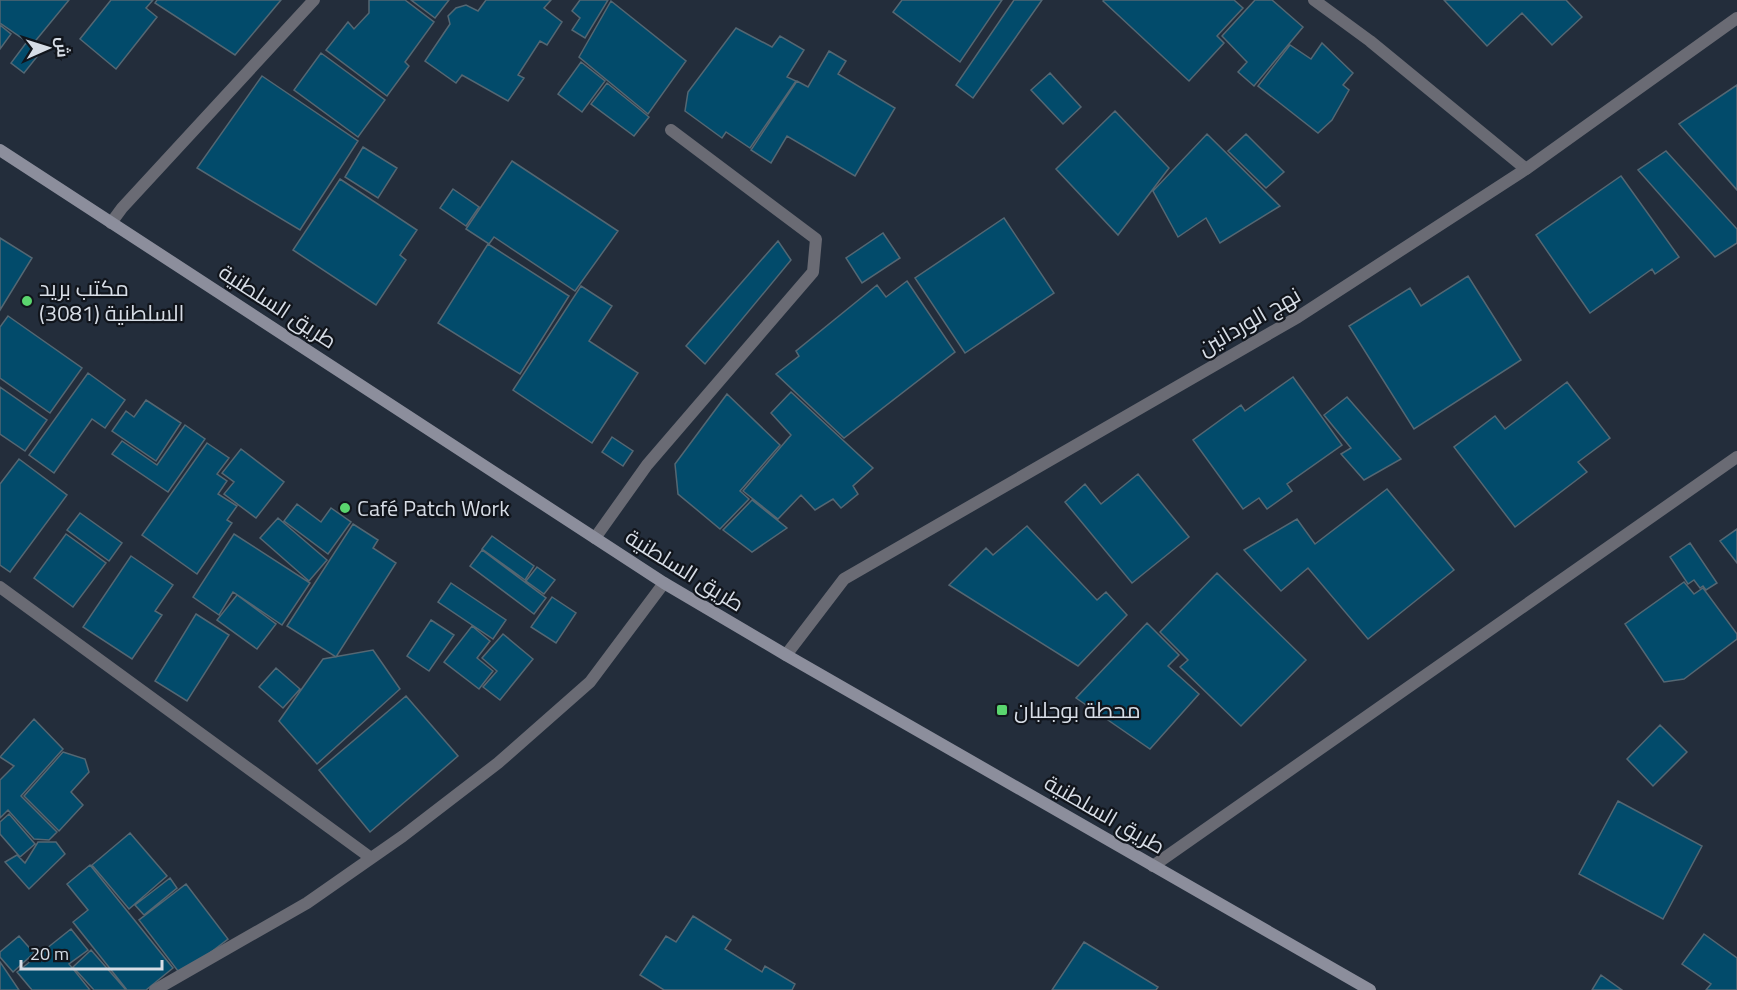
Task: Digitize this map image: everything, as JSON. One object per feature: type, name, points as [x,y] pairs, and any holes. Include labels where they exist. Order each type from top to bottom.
[{"type":"main road","name":"طريق السلطنية","points":[[0,150],[664,583],[1370,990]]},
{"type":"street","points":[[111,223],[122,208],[314,0]]},
{"type":"street","points":[[1314,0],[1370,41],[1526,169]]},
{"type":"street","name":"نهج الوردانين","points":[[786,655],[844,579],[1298,317],[1526,169],[1737,18]]},
{"type":"street","points":[[595,538],[647,465],[813,272],[816,239],[671,130]]},
{"type":"street","points":[[1153,866],[1737,457]]},
{"type":"street","points":[[155,990],[307,903],[403,836],[498,763],[591,682],[664,583]]},
{"type":"street","points":[[0,587],[371,858]]},
{"type":"building","points":[[0,0],[69,0],[32,45],[0,23]]},
{"type":"building","points":[[111,0],[153,0],[146,8],[157,17],[116,69],[80,39]]},
{"type":"building","points":[[157,0],[281,0],[235,55],[155,3]]},
{"type":"building","points":[[369,0],[405,0],[434,22],[405,62],[409,66],[387,96],[326,50],[348,22],[354,29],[369,13]]},
{"type":"building","points":[[411,0],[449,0],[435,18]]},
{"type":"building","points":[[486,0],[551,0],[544,8],[562,22],[547,45],[540,41],[518,75],[524,78],[508,101],[462,75],[456,83],[425,61],[450,24],[448,16],[456,8],[466,5],[478,11]]},
{"type":"building","points":[[580,0],[608,0],[585,38],[572,30],[580,18],[572,11]]},
{"type":"building","points":[[902,0],[1002,0],[960,62],[893,12]]},
{"type":"building","points":[[1014,0],[1042,0],[973,98],[956,85]]},
{"type":"building","points":[[1104,0],[1234,0],[1243,8],[1217,36],[1224,43],[1189,81]]},
{"type":"building","points":[[1255,0],[1272,0],[1303,27],[1254,86],[1238,72],[1247,62],[1222,36]]},
{"type":"building","points":[[1444,0],[1566,0],[1582,17],[1552,45],[1522,13],[1487,46]]},
{"type":"building","points":[[611,1],[686,61],[648,114],[579,57]]},
{"type":"building","points":[[0,25],[11,34],[0,49]]},
{"type":"building","points":[[736,28],[772,47],[780,36],[804,50],[787,77],[796,81],[750,148],[726,132],[722,138],[685,111],[688,92]]},
{"type":"building","points":[[26,43],[40,53],[24,73],[11,63]]},
{"type":"building","points":[[1322,43],[1353,73],[1343,85],[1349,90],[1332,120],[1318,133],[1258,86],[1290,45],[1311,59]]},
{"type":"building","points":[[829,51],[846,61],[838,74],[895,108],[855,176],[787,136],[771,163],[751,150],[797,81],[808,87]]},
{"type":"building","points":[[321,53],[385,100],[358,137],[294,90]]},
{"type":"building","points":[[581,62],[605,81],[582,112],[558,94]]},
{"type":"building","points":[[1050,73],[1081,107],[1063,124],[1031,90]]},
{"type":"building","points":[[262,76],[358,141],[300,230],[197,168]]},
{"type":"building","points":[[607,83],[649,117],[634,136],[591,104]]},
{"type":"building","points":[[1737,85],[1737,190],[1679,124]]},
{"type":"building","points":[[1115,111],[1169,168],[1118,235],[1056,169]]},
{"type":"building","points":[[1207,134],[1280,206],[1220,243],[1206,218],[1178,237],[1153,191]]},
{"type":"building","points":[[1246,134],[1284,172],[1266,188],[1228,151]]},
{"type":"building","points":[[363,147],[397,168],[378,198],[345,177]]},
{"type":"building","points":[[1666,151],[1737,229],[1737,243],[1715,257],[1638,170]]},
{"type":"building","points":[[512,161],[618,231],[575,291],[494,237],[489,244],[466,229]]},
{"type":"building","points":[[1621,176],[1679,257],[1655,274],[1652,269],[1590,313],[1536,235]]},
{"type":"building","points":[[340,179],[417,230],[400,255],[406,260],[376,305],[293,250]]},
{"type":"building","points":[[453,189],[479,207],[466,226],[440,208]]},
{"type":"building","points":[[1004,218],[1054,293],[965,353],[915,278]]},
{"type":"building","points":[[883,233],[900,258],[862,283],[846,258]]},
{"type":"building","points":[[0,238],[32,258],[0,310]]},
{"type":"building","points":[[778,241],[791,260],[705,364],[686,346]]},
{"type":"building","points":[[488,244],[569,296],[520,374],[438,323]]},
{"type":"building","points":[[1468,276],[1521,360],[1414,429],[1349,326],[1410,288],[1421,306]]},
{"type":"building","points":[[907,281],[955,352],[844,438],[776,374],[799,356],[796,351],[877,285],[886,297]]},
{"type":"building","points":[[581,286],[612,306],[589,341],[638,373],[592,443],[513,390]]},
{"type":"building","points":[[8,316],[82,368],[50,413],[0,378],[0,327]]},
{"type":"building","points":[[88,373],[125,400],[105,428],[92,419],[54,473],[29,455]]},
{"type":"building","points":[[1293,377],[1342,445],[1287,484],[1292,491],[1267,509],[1259,498],[1243,509],[1193,440],[1241,405],[1245,411]]},
{"type":"building","points":[[1567,382],[1610,438],[1578,462],[1587,472],[1515,527],[1454,447],[1495,416],[1505,429]]},
{"type":"building","points":[[0,387],[47,420],[25,451],[0,434]]},
{"type":"building","points":[[791,392],[873,468],[853,486],[858,494],[841,508],[833,499],[815,510],[801,495],[778,519],[743,491],[791,435],[771,413]]},
{"type":"building","points":[[727,394],[780,445],[740,491],[749,499],[720,529],[678,494],[675,464]]},
{"type":"building","points":[[1347,397],[1401,459],[1364,480],[1341,454],[1351,448],[1324,415]]},
{"type":"building","points":[[146,400],[181,423],[156,461],[112,431],[126,411],[134,417]]},
{"type":"building","points":[[185,425],[205,439],[168,492],[112,454],[122,441],[157,465]]},
{"type":"building","points":[[612,437],[633,451],[623,466],[602,452]]},
{"type":"building","points":[[207,443],[229,458],[217,474],[227,481],[218,494],[237,506],[227,520],[232,523],[197,574],[142,535]]},
{"type":"building","points":[[241,449],[284,482],[256,518],[224,494],[234,482],[222,473]]},
{"type":"building","points":[[19,459],[67,495],[10,572],[0,565],[0,484]]},
{"type":"building","points":[[1138,474],[1189,537],[1132,583],[1065,502],[1085,484],[1101,504]]},
{"type":"building","points":[[1387,489],[1454,570],[1368,639],[1308,568],[1281,591],[1244,550],[1297,519],[1315,544]]},
{"type":"building","points":[[752,500],[787,528],[752,552],[723,530]]},
{"type":"building","points":[[297,504],[321,522],[331,508],[351,522],[328,554],[284,521]]},
{"type":"building","points":[[80,513],[122,543],[109,561],[67,530]]},
{"type":"building","points":[[278,518],[327,560],[309,581],[260,538]]},
{"type":"building","points":[[353,524],[378,540],[373,548],[396,563],[336,657],[287,626]]},
{"type":"building","points":[[1027,526],[1097,600],[1106,592],[1127,615],[1078,666],[949,585],[986,548],[993,555]]},
{"type":"building","points":[[1737,529],[1737,563],[1720,541]]},
{"type":"building","points":[[66,534],[106,563],[73,607],[34,578]]},
{"type":"building","points":[[234,534],[310,583],[282,625],[233,592],[219,615],[193,597]]},
{"type":"building","points":[[492,536],[534,566],[525,580],[482,549]]},
{"type":"building","points":[[1690,543],[1717,583],[1706,590],[1703,586],[1700,588],[1694,580],[1688,584],[1670,557]]},
{"type":"building","points":[[482,550],[546,598],[534,614],[470,566]]},
{"type":"building","points":[[131,556],[173,585],[155,611],[162,615],[132,659],[83,627]]},
{"type":"building","points":[[537,567],[555,580],[544,594],[526,581]]},
{"type":"building","points":[[1217,573],[1306,660],[1241,726],[1180,667],[1188,660],[1160,632]]},
{"type":"building","points":[[1684,582],[1694,594],[1703,588],[1737,634],[1737,639],[1684,679],[1664,682],[1625,624]]},
{"type":"building","points":[[451,583],[506,620],[493,639],[438,602]]},
{"type":"building","points":[[237,595],[276,624],[257,649],[217,620]]},
{"type":"building","points":[[552,597],[576,613],[556,643],[531,627]]},
{"type":"building","points":[[196,614],[229,635],[187,701],[155,681]]},
{"type":"building","points":[[431,620],[454,635],[429,671],[407,656]]},
{"type":"building","points":[[1147,623],[1179,655],[1168,666],[1199,694],[1150,749],[1076,698]]},
{"type":"building","points":[[472,626],[490,641],[477,658],[493,671],[479,689],[444,662]]},
{"type":"building","points":[[503,634],[533,659],[500,700],[483,687],[497,671],[482,658]]},
{"type":"building","points":[[373,650],[400,689],[317,764],[279,721],[323,659]]},
{"type":"building","points":[[276,668],[300,689],[283,708],[259,687]]},
{"type":"building","points":[[406,696],[458,756],[370,832],[319,770]]},
{"type":"building","points":[[34,719],[63,749],[21,796],[57,832],[49,840],[34,839],[8,810],[0,818],[0,780],[14,766],[0,757]]},
{"type":"building","points":[[1660,725],[1687,752],[1653,786],[1627,759]]},
{"type":"building","points":[[63,752],[85,759],[89,772],[71,792],[83,805],[59,831],[24,796]]},
{"type":"building","points":[[1618,801],[1702,846],[1663,919],[1579,874]]},
{"type":"building","points":[[9,814],[35,844],[20,857],[0,834],[0,822]]},
{"type":"building","points":[[130,833],[167,876],[129,909],[92,865]]},
{"type":"building","points":[[38,842],[56,842],[65,854],[29,889],[5,862],[17,855],[25,863]]},
{"type":"building","points":[[90,865],[173,968],[146,990],[127,990],[73,922],[88,910],[67,884]]},
{"type":"building","points":[[170,878],[177,888],[144,915],[135,905]]},
{"type":"building","points":[[186,884],[228,939],[181,975],[139,920]]},
{"type":"building","points":[[693,916],[731,940],[725,949],[762,972],[765,966],[795,984],[792,990],[664,990],[640,975],[666,936],[676,942]]},
{"type":"building","points":[[71,929],[88,950],[69,964],[90,990],[32,990],[17,972]]},
{"type":"building","points":[[1704,934],[1737,958],[1737,990],[1706,990],[1711,984],[1682,964]]},
{"type":"building","points":[[19,936],[34,953],[13,972],[0,957],[0,952]]},
{"type":"building","points":[[1084,942],[1158,987],[1156,990],[1052,990]]},
{"type":"building","points":[[91,950],[126,990],[94,990],[73,967]]},
{"type":"building","points":[[0,962],[19,990],[0,990]]},
{"type":"building","points":[[1601,975],[1622,990],[1592,990]]},
{"type":"place","name":"مكتب بريد السلطنية (3081)","points":[[27,301]]},
{"type":"place","name":"Café Patch Work","points":[[345,508]]},
{"type":"place","name":"محطة بوجلبان","points":[[1002,710]]}]
